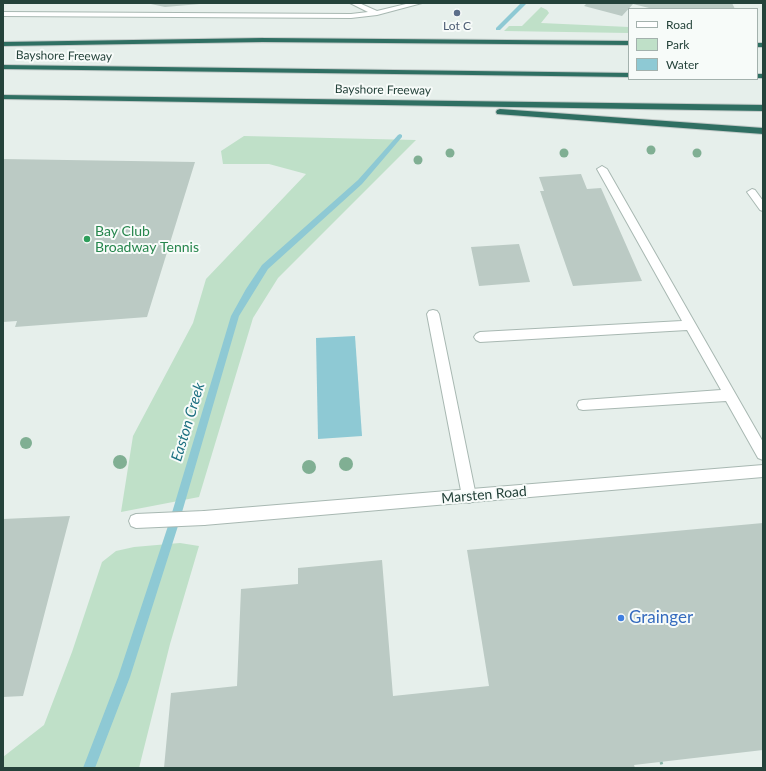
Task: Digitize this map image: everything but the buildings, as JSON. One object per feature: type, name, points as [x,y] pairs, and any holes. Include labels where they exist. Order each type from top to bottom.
[{"type":"highway","points":[[3,44],[255,40],[628,43]]},
{"type":"highway","name":"Bayshore Freeway","points":[[3,67],[628,75]]},
{"type":"highway","name":"Bayshore Freeway","points":[[3,97],[763,108]]},
{"type":"highway","points":[[375,102],[763,131]]},
{"type":"street","points":[[353,3],[378,13]]},
{"type":"street","points":[[3,14],[351,16],[378,13],[418,3]]},
{"type":"street","points":[[602,169],[763,454]]},
{"type":"street","points":[[752,192],[763,208]]},
{"type":"street","points":[[433,314],[469,496]]},
{"type":"street","points":[[480,337],[690,324]]},
{"type":"street","points":[[583,405],[730,396]]},
{"type":"street","name":"Marsten Road","points":[[136,521],[204,518],[763,471]]},
{"type":"path","points":[[661,762],[663,768]]},
{"type":"green space","points":[[541,7],[549,13],[541,23],[628,27],[628,33],[504,31],[509,26],[522,26]]},
{"type":"green space","points":[[244,136],[416,140],[278,278],[253,318],[199,497],[121,512],[133,436],[193,323],[206,279],[306,174],[269,164],[223,164],[221,151]]},
{"type":"green space","points":[[180,543],[199,546],[170,644],[139,768],[3,768],[3,757],[44,725],[72,652],[102,562],[116,551],[134,547]]},
{"type":"water","points":[[355,336],[362,436],[318,439],[316,338]]},
{"type":"waterway","name":"Easton Creek","points":[[498,29],[524,3]]},
{"type":"waterway","name":"Easton Creek","points":[[89,768],[124,677],[173,526],[235,316],[265,267],[360,182],[400,136]]},
{"type":"place","name":"Lot C","points":[[457,13]]},
{"type":"place","name":"Bay Club Broadway Tennis","points":[[87,239]]},
{"type":"place","name":"Grainger","points":[[621,618]]}]
